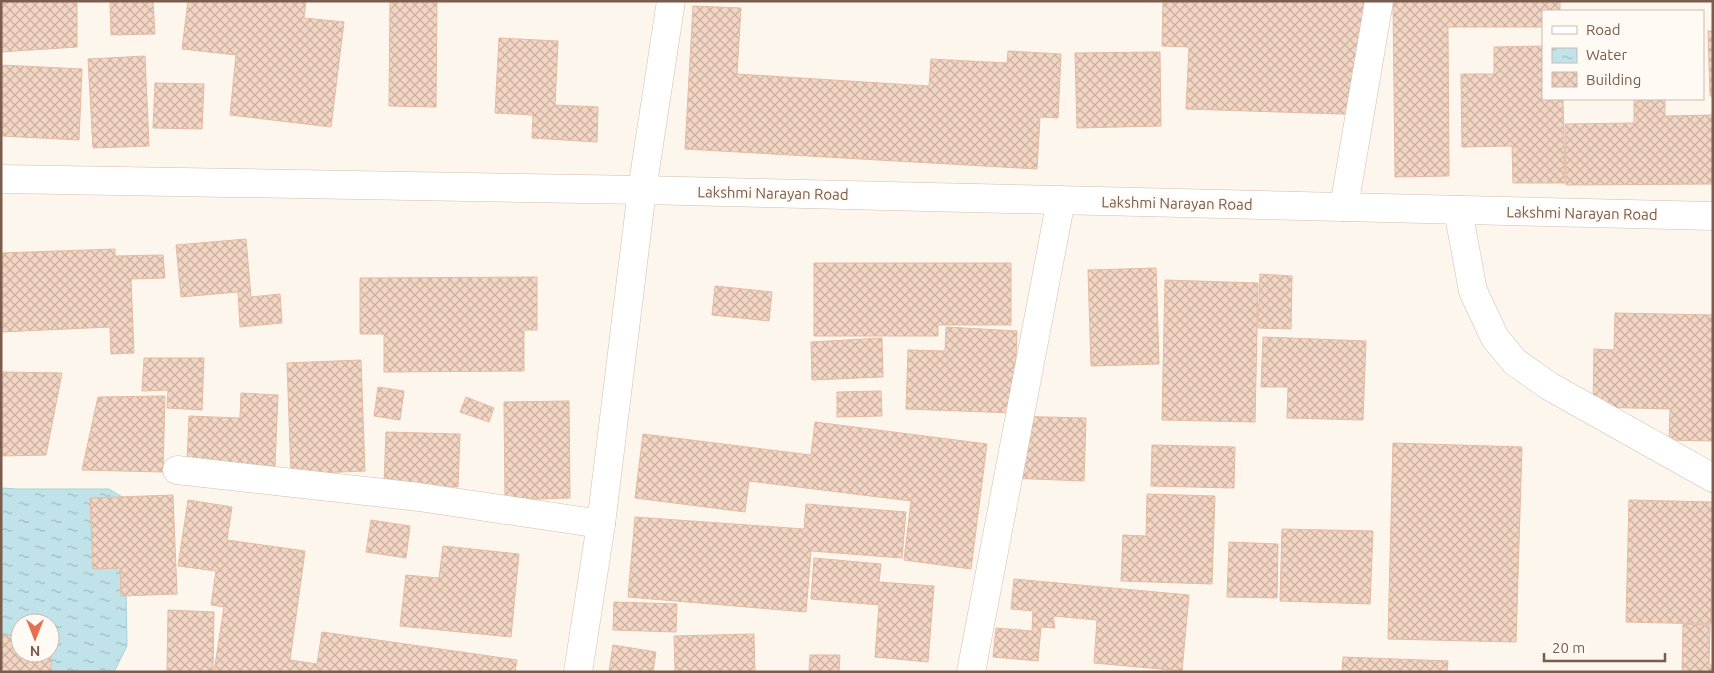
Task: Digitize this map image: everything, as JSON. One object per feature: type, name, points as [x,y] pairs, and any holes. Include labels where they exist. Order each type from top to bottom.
[{"type":"street","points":[[578,672],[601,524],[642,190],[671,1]]},
{"type":"street","points":[[1344,207],[1379,1]]},
{"type":"street","name":"Lakshmi Narayan Road","points":[[1,179],[642,190],[1713,216]]},
{"type":"street","points":[[971,672],[1061,200]]},
{"type":"street","points":[[1458,210],[1473,291],[1495,338],[1515,362],[1549,386],[1713,478]]},
{"type":"street","points":[[177,470],[419,497],[601,524]]},
{"type":"water","points":[[1,488],[109,489],[132,503],[126,588],[127,646],[114,672],[1,672]]},
{"type":"building","points":[[1,1],[77,1],[77,47],[1,52]]},
{"type":"building","points":[[110,1],[153,1],[155,34],[111,35]]},
{"type":"building","points":[[188,1],[306,1],[304,18],[344,22],[331,127],[230,115],[236,55],[182,49]]},
{"type":"building","points":[[390,1],[437,1],[436,107],[389,106]]},
{"type":"building","points":[[1163,1],[1376,1],[1372,115],[1186,109],[1189,47],[1162,46]]},
{"type":"building","points":[[1393,1],[1560,1],[1560,10],[1542,10],[1542,27],[1448,27],[1449,176],[1395,177]]},
{"type":"building","points":[[693,6],[741,8],[737,74],[929,86],[931,59],[1007,63],[1008,51],[1061,54],[1058,118],[1040,117],[1037,169],[685,149]]},
{"type":"building","points":[[1708,31],[1713,31],[1713,96],[1710,96]]},
{"type":"building","points":[[499,38],[558,41],[555,105],[598,107],[597,142],[532,138],[533,115],[495,113]]},
{"type":"building","points":[[1542,46],[1542,100],[1563,100],[1565,183],[1513,183],[1512,146],[1462,147],[1461,74],[1494,74],[1494,47]]},
{"type":"building","points":[[1160,52],[1161,126],[1077,128],[1075,53]]},
{"type":"building","points":[[145,56],[149,146],[93,148],[88,59]]},
{"type":"building","points":[[1,65],[82,69],[79,140],[1,136]]},
{"type":"building","points":[[155,83],[204,84],[202,129],[153,128]]},
{"type":"building","points":[[1634,100],[1665,100],[1665,116],[1713,115],[1713,184],[1566,185],[1565,124],[1634,123]]},
{"type":"building","points":[[246,239],[251,297],[280,294],[282,323],[240,327],[238,292],[181,297],[176,245]]},
{"type":"building","points":[[115,249],[115,256],[163,255],[165,278],[131,279],[134,353],[111,354],[110,327],[1,332],[1,253]]},
{"type":"building","points":[[814,263],[1011,263],[1011,325],[938,325],[938,336],[814,336]]},
{"type":"building","points":[[1156,268],[1159,364],[1091,366],[1088,270]]},
{"type":"building","points":[[1260,274],[1292,276],[1291,329],[1258,328]]},
{"type":"building","points":[[537,277],[537,330],[524,330],[524,371],[384,372],[384,334],[360,334],[360,278]]},
{"type":"building","points":[[1165,280],[1258,283],[1255,422],[1162,420]]},
{"type":"building","points":[[715,286],[772,292],[769,321],[712,315]]},
{"type":"building","points":[[1615,313],[1713,315],[1713,441],[1669,440],[1670,409],[1593,407],[1594,349],[1614,350]]},
{"type":"building","points":[[946,327],[1017,331],[1014,413],[906,409],[908,350],[945,351]]},
{"type":"building","points":[[1263,337],[1366,341],[1363,420],[1287,418],[1288,387],[1261,387]]},
{"type":"building","points":[[882,338],[883,377],[812,380],[811,342]]},
{"type":"building","points":[[144,358],[204,358],[202,410],[167,408],[168,390],[142,391]]},
{"type":"building","points":[[361,360],[365,471],[291,474],[287,363]]},
{"type":"building","points":[[1,372],[62,373],[46,455],[1,456]]},
{"type":"building","points":[[378,387],[404,391],[400,420],[374,416]]},
{"type":"building","points":[[881,391],[882,416],[837,417],[837,392]]},
{"type":"building","points":[[241,393],[278,395],[275,466],[187,462],[189,416],[240,418]]},
{"type":"building","points":[[165,396],[163,472],[82,470],[98,397]]},
{"type":"building","points":[[466,397],[494,408],[489,422],[460,412]]},
{"type":"building","points":[[569,401],[570,498],[505,500],[504,402]]},
{"type":"building","points":[[1009,416],[1086,418],[1084,481],[1007,478]]},
{"type":"building","points":[[815,422],[987,444],[971,569],[904,560],[911,501],[749,481],[745,512],[635,498],[643,434],[811,455]]},
{"type":"building","points":[[386,432],[460,434],[458,487],[384,484]]},
{"type":"building","points":[[1393,443],[1522,447],[1516,642],[1388,639]]},
{"type":"building","points":[[1152,445],[1235,447],[1234,488],[1151,486]]},
{"type":"building","points":[[1147,494],[1215,496],[1212,584],[1121,581],[1123,535],[1146,536]]},
{"type":"building","points":[[173,495],[177,594],[121,596],[120,568],[93,569],[90,498]]},
{"type":"building","points":[[188,500],[232,507],[227,540],[305,551],[290,660],[317,664],[322,632],[517,660],[515,672],[214,672],[224,607],[211,605],[216,571],[178,566]]},
{"type":"building","points":[[1629,500],[1713,502],[1711,624],[1626,622]]},
{"type":"building","points":[[806,504],[906,512],[902,558],[811,551],[806,612],[628,597],[635,517],[804,529]]},
{"type":"building","points":[[371,520],[410,526],[406,558],[366,552]]},
{"type":"building","points":[[1282,529],[1373,531],[1370,604],[1280,601]]},
{"type":"building","points":[[1229,542],[1278,544],[1277,598],[1227,597]]},
{"type":"building","points":[[443,546],[519,554],[511,637],[400,626],[406,575],[439,578]]},
{"type":"building","points":[[814,558],[881,564],[879,582],[934,586],[928,662],[875,657],[879,605],[811,599]]},
{"type":"building","points":[[1014,579],[1189,595],[1182,671],[1094,663],[1097,620],[1053,616],[1055,628],[1041,627],[1038,661],[993,657],[996,628],[1032,631],[1033,611],[1011,609]]},
{"type":"building","points":[[614,602],[677,604],[676,632],[613,630]]},
{"type":"building","points":[[168,610],[214,612],[213,672],[167,672]]},
{"type":"building","points":[[1683,624],[1710,625],[1709,665],[1713,665],[1713,672],[1682,672]]},
{"type":"building","points":[[754,634],[755,672],[675,672],[674,636]]},
{"type":"building","points":[[1,635],[10,635],[10,663],[51,663],[51,672],[1,672]]},
{"type":"building","points":[[613,645],[656,652],[653,672],[609,672]]},
{"type":"building","points":[[810,655],[840,655],[839,672],[809,672]]},
{"type":"building","points":[[1343,657],[1448,661],[1447,672],[1342,672]]}]
